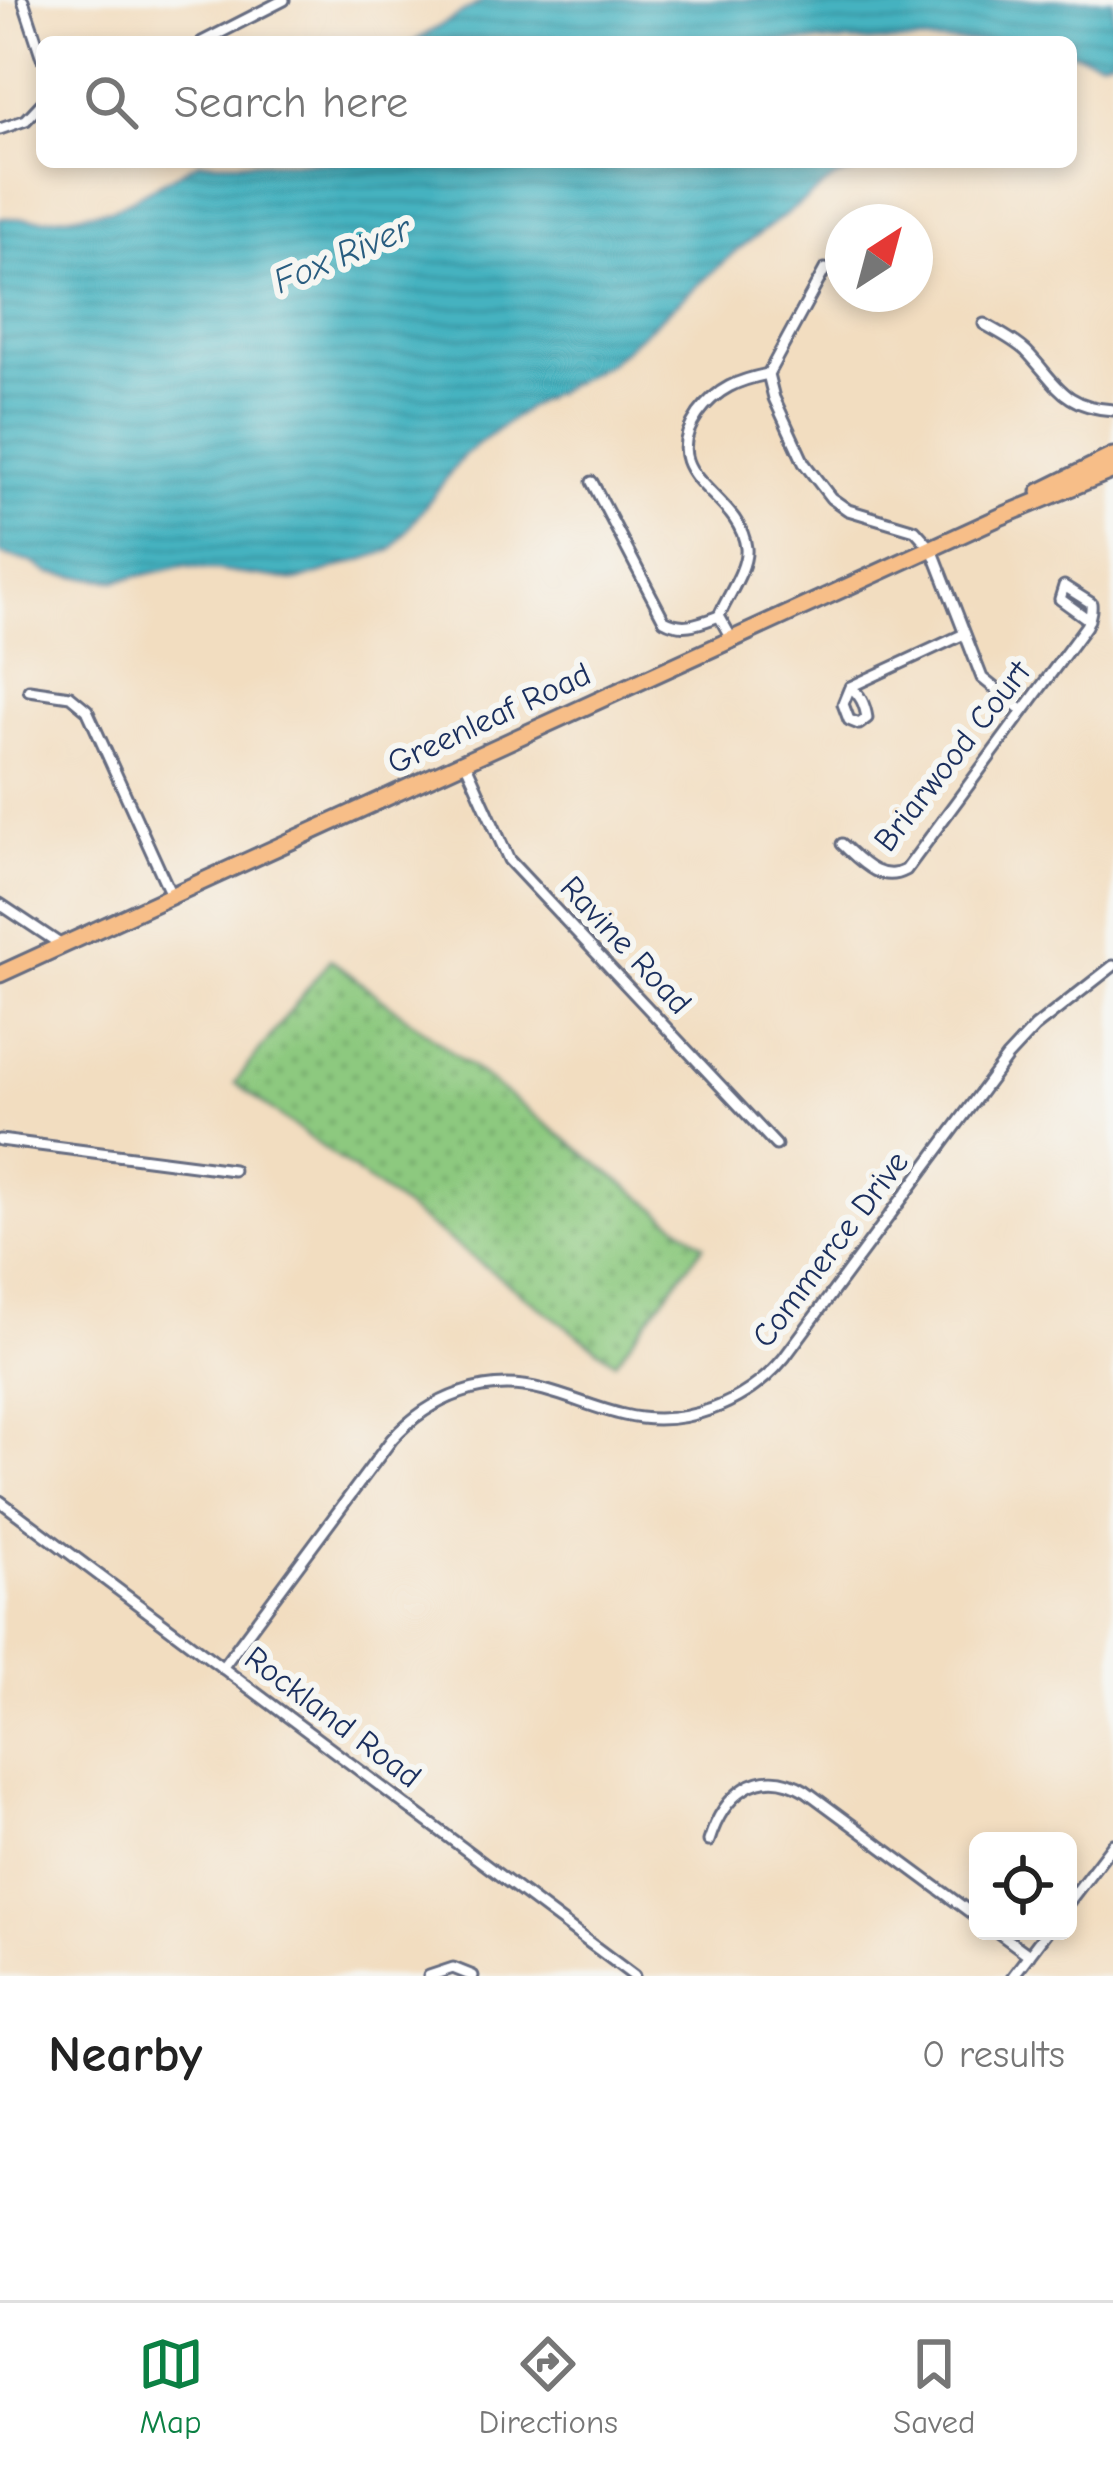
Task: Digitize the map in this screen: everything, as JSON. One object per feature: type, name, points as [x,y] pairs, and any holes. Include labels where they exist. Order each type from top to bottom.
[{"type":"main road","name":"Greenleaf Road","points":[[1002,516],[1113,456]]},
{"type":"main road","name":"Greenleaf Road","points":[[0,974],[1002,516],[1113,470]]},
{"type":"street","points":[[23,0],[36,40]]},
{"type":"street","points":[[214,36],[284,0]]},
{"type":"street","points":[[0,129],[26,120],[36,109]]},
{"type":"street","points":[[825,268],[768,374],[774,398],[804,463],[831,498],[848,510],[915,530],[932,549],[982,678],[1024,711]]},
{"type":"street","points":[[984,324],[1025,351],[1064,395],[1085,406],[1113,410]]},
{"type":"street","points":[[592,482],[664,620],[674,626],[692,626],[719,616],[747,553],[741,527],[684,456],[686,439],[698,414],[718,392],[738,380],[768,374]]},
{"type":"street","points":[[719,616],[733,639]]},
{"type":"street","name":"Briarwood Court","points":[[842,844],[883,875],[906,870],[1089,620]]},
{"type":"street","points":[[850,687],[962,635]]},
{"type":"street","points":[[29,690],[70,696],[87,710],[171,895]]},
{"type":"street","name":"Ravine Road","points":[[465,762],[509,860],[776,1145]]},
{"type":"street","points":[[0,904],[60,944]]},
{"type":"street","name":"Commerce Drive","points":[[222,1668],[392,1439],[432,1405],[473,1389],[516,1385],[627,1416],[675,1418],[727,1403],[759,1382],[784,1358],[1007,1057],[1035,1027],[1113,966]]},
{"type":"street","points":[[0,1140],[232,1169]]},
{"type":"street","name":"Rockland Road","points":[[0,1501],[634,1976]]},
{"type":"street","points":[[709,1841],[715,1819],[740,1790],[768,1780],[788,1782],[969,1911]]},
{"type":"street","points":[[1077,1892],[1113,1844]]},
{"type":"street","points":[[1008,1940],[1029,1955]]},
{"type":"street","points":[[1013,1976],[1040,1940]]},
{"type":"street","points":[[429,1976],[453,1968],[473,1976]]},
{"type":"green space","points":[[330,959],[704,1245],[615,1362],[235,1083]]},
{"type":"water","points":[[484,0],[1113,0],[1113,57],[1099,60],[1077,54],[1077,36],[423,36]]},
{"type":"water","name":"Fox River","points":[[188,168],[863,168],[835,178],[740,248],[609,363],[528,407],[464,455],[392,550],[297,581],[183,566],[116,581],[49,573],[31,562],[0,554],[0,218],[45,219],[114,209]]}]
